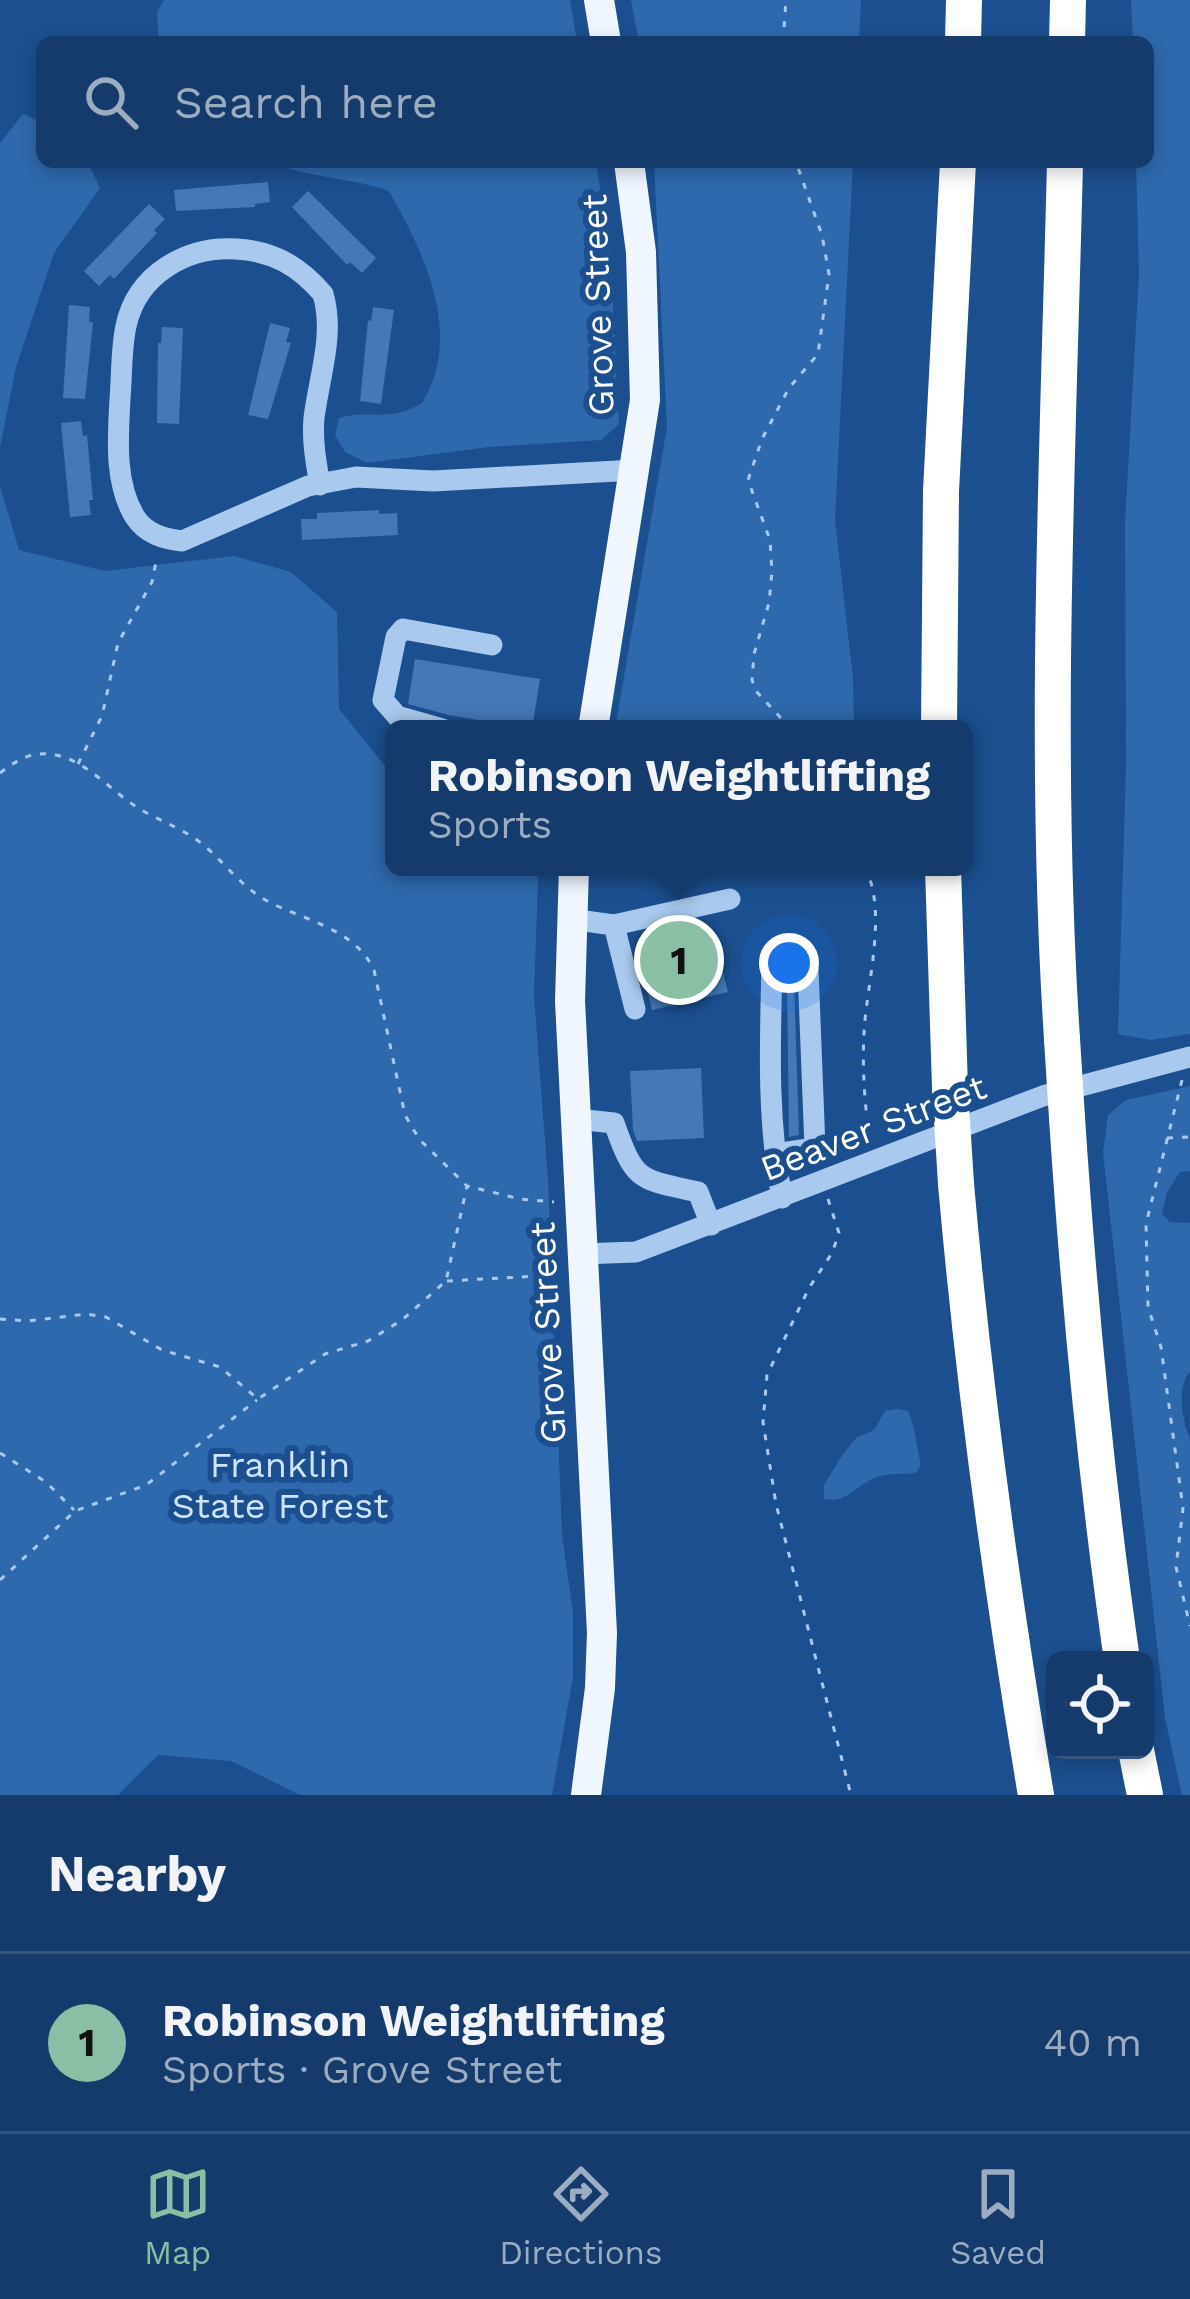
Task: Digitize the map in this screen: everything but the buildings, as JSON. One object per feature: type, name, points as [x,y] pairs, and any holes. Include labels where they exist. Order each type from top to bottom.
[{"type":"highway","points":[[963,36],[964,0]]},
{"type":"highway","points":[[1067,36],[1068,0]]},
{"type":"highway","points":[[940,720],[941,491],[958,168]]},
{"type":"highway","points":[[1065,168],[1055,933],[1084,1349],[1121,1651]]},
{"type":"highway","points":[[943,876],[950,1088],[967,1316],[1001,1587],[1036,1795]]},
{"type":"highway","points":[[1138,1759],[1145,1795]]},
{"type":"main road","points":[[599,0],[606,36]]},
{"type":"main road","name":"Grove Street","points":[[593,720],[645,400],[645,331],[630,168]]},
{"type":"main road","name":"Grove Street","points":[[573,876],[570,919],[579,1204],[602,1633],[586,1795]]},
{"type":"street","points":[[320,485],[314,421],[326,350],[323,294],[286,260],[252,250],[208,248],[170,263],[131,307],[125,328],[118,459],[136,519],[160,538],[182,541],[308,486],[320,485],[356,477],[433,481],[635,470]]},
{"type":"street","points":[[411,720],[397,716],[383,700],[396,637],[403,629],[492,645]]},
{"type":"street","points":[[570,919],[614,925],[730,898]]},
{"type":"street","points":[[614,925],[635,1009]]},
{"type":"street","points":[[775,1154],[815,1148],[808,969],[772,965],[769,1098],[775,1154],[782,1198]]},
{"type":"street","name":"Beaver Street","points":[[582,1265],[711,1225],[1043,1096],[1185,1058]]},
{"type":"street","points":[[576,1119],[614,1123],[629,1165],[645,1180],[698,1192],[711,1225]]},
{"type":"path","points":[[783,36],[786,0]]},
{"type":"path","points":[[782,720],[756,692],[752,680],[772,572],[770,540],[748,480],[762,439],[789,388],[818,354],[829,274],[822,235],[798,168]]},
{"type":"path","points":[[78,764],[102,716],[118,643],[152,582],[160,538]]},
{"type":"path","points":[[0,773],[24,756],[51,754],[78,764],[141,810],[189,833],[233,878],[266,900],[350,938],[366,952],[374,970],[405,1115],[419,1139],[467,1186],[520,1199],[579,1204]]},
{"type":"path","points":[[869,876],[875,924],[864,1036],[873,1163]]},
{"type":"path","points":[[1185,1058],[1146,1225],[1148,1307],[1161,1347],[1183,1508],[1176,1567],[1190,1626]]},
{"type":"path","points":[[1165,1138],[1190,1137]]},
{"type":"path","points":[[0,1580],[75,1511],[146,1485],[325,1354],[368,1341],[402,1320],[446,1281],[467,1186]]},
{"type":"path","points":[[831,1195],[827,1202],[838,1233],[832,1253],[766,1375],[763,1422],[776,1504],[851,1795]]},
{"type":"path","points":[[446,1281],[540,1274],[582,1265]]},
{"type":"path","points":[[0,1319],[106,1317],[162,1350],[220,1367],[258,1399]]},
{"type":"path","points":[[0,1453],[46,1482],[75,1511]]},
{"type":"green space","points":[[164,0],[570,0],[576,36],[159,36],[157,12]]},
{"type":"green space","points":[[631,0],[861,0],[859,36],[638,36]]},
{"type":"green space","points":[[1131,0],[1190,0],[1190,1034],[1151,1040],[1118,1034],[1126,767],[1125,523],[1139,273],[1136,168],[1154,168],[1154,36],[1133,36]]},
{"type":"green space","points":[[23,114],[36,120],[36,168],[91,168],[100,188],[54,253],[16,367],[0,448],[0,143]]},
{"type":"green space","points":[[291,168],[597,168],[610,253],[619,424],[601,440],[489,447],[367,463],[345,452],[335,435],[339,418],[400,413],[422,403],[434,377],[439,322],[426,267],[389,191]]},
{"type":"green space","points":[[654,168],[853,168],[835,520],[854,720],[617,720],[667,427]]},
{"type":"green space","name":"Franklin State Forest","points":[[0,486],[19,550],[105,571],[234,556],[291,572],[337,612],[339,709],[385,766],[385,876],[537,876],[534,996],[548,1180],[562,1535],[573,1613],[573,1677],[552,1795],[300,1795],[231,1761],[158,1755],[118,1795],[0,1795]]},
{"type":"green space","points":[[1190,1086],[1190,1171],[1180,1172],[1167,1192],[1162,1214],[1170,1222],[1190,1223],[1190,1371],[1182,1395],[1190,1439],[1190,1795],[1182,1795],[1165,1718],[1103,1152],[1108,1115],[1126,1100]]},
{"type":"green space","points":[[885,1411],[908,1411],[912,1424],[921,1465],[916,1473],[882,1475],[846,1496],[824,1499],[824,1485],[843,1454],[856,1438],[874,1430]]},
{"type":"place","name":"Robinson Weightlifting","points":[[679,960]]}]
